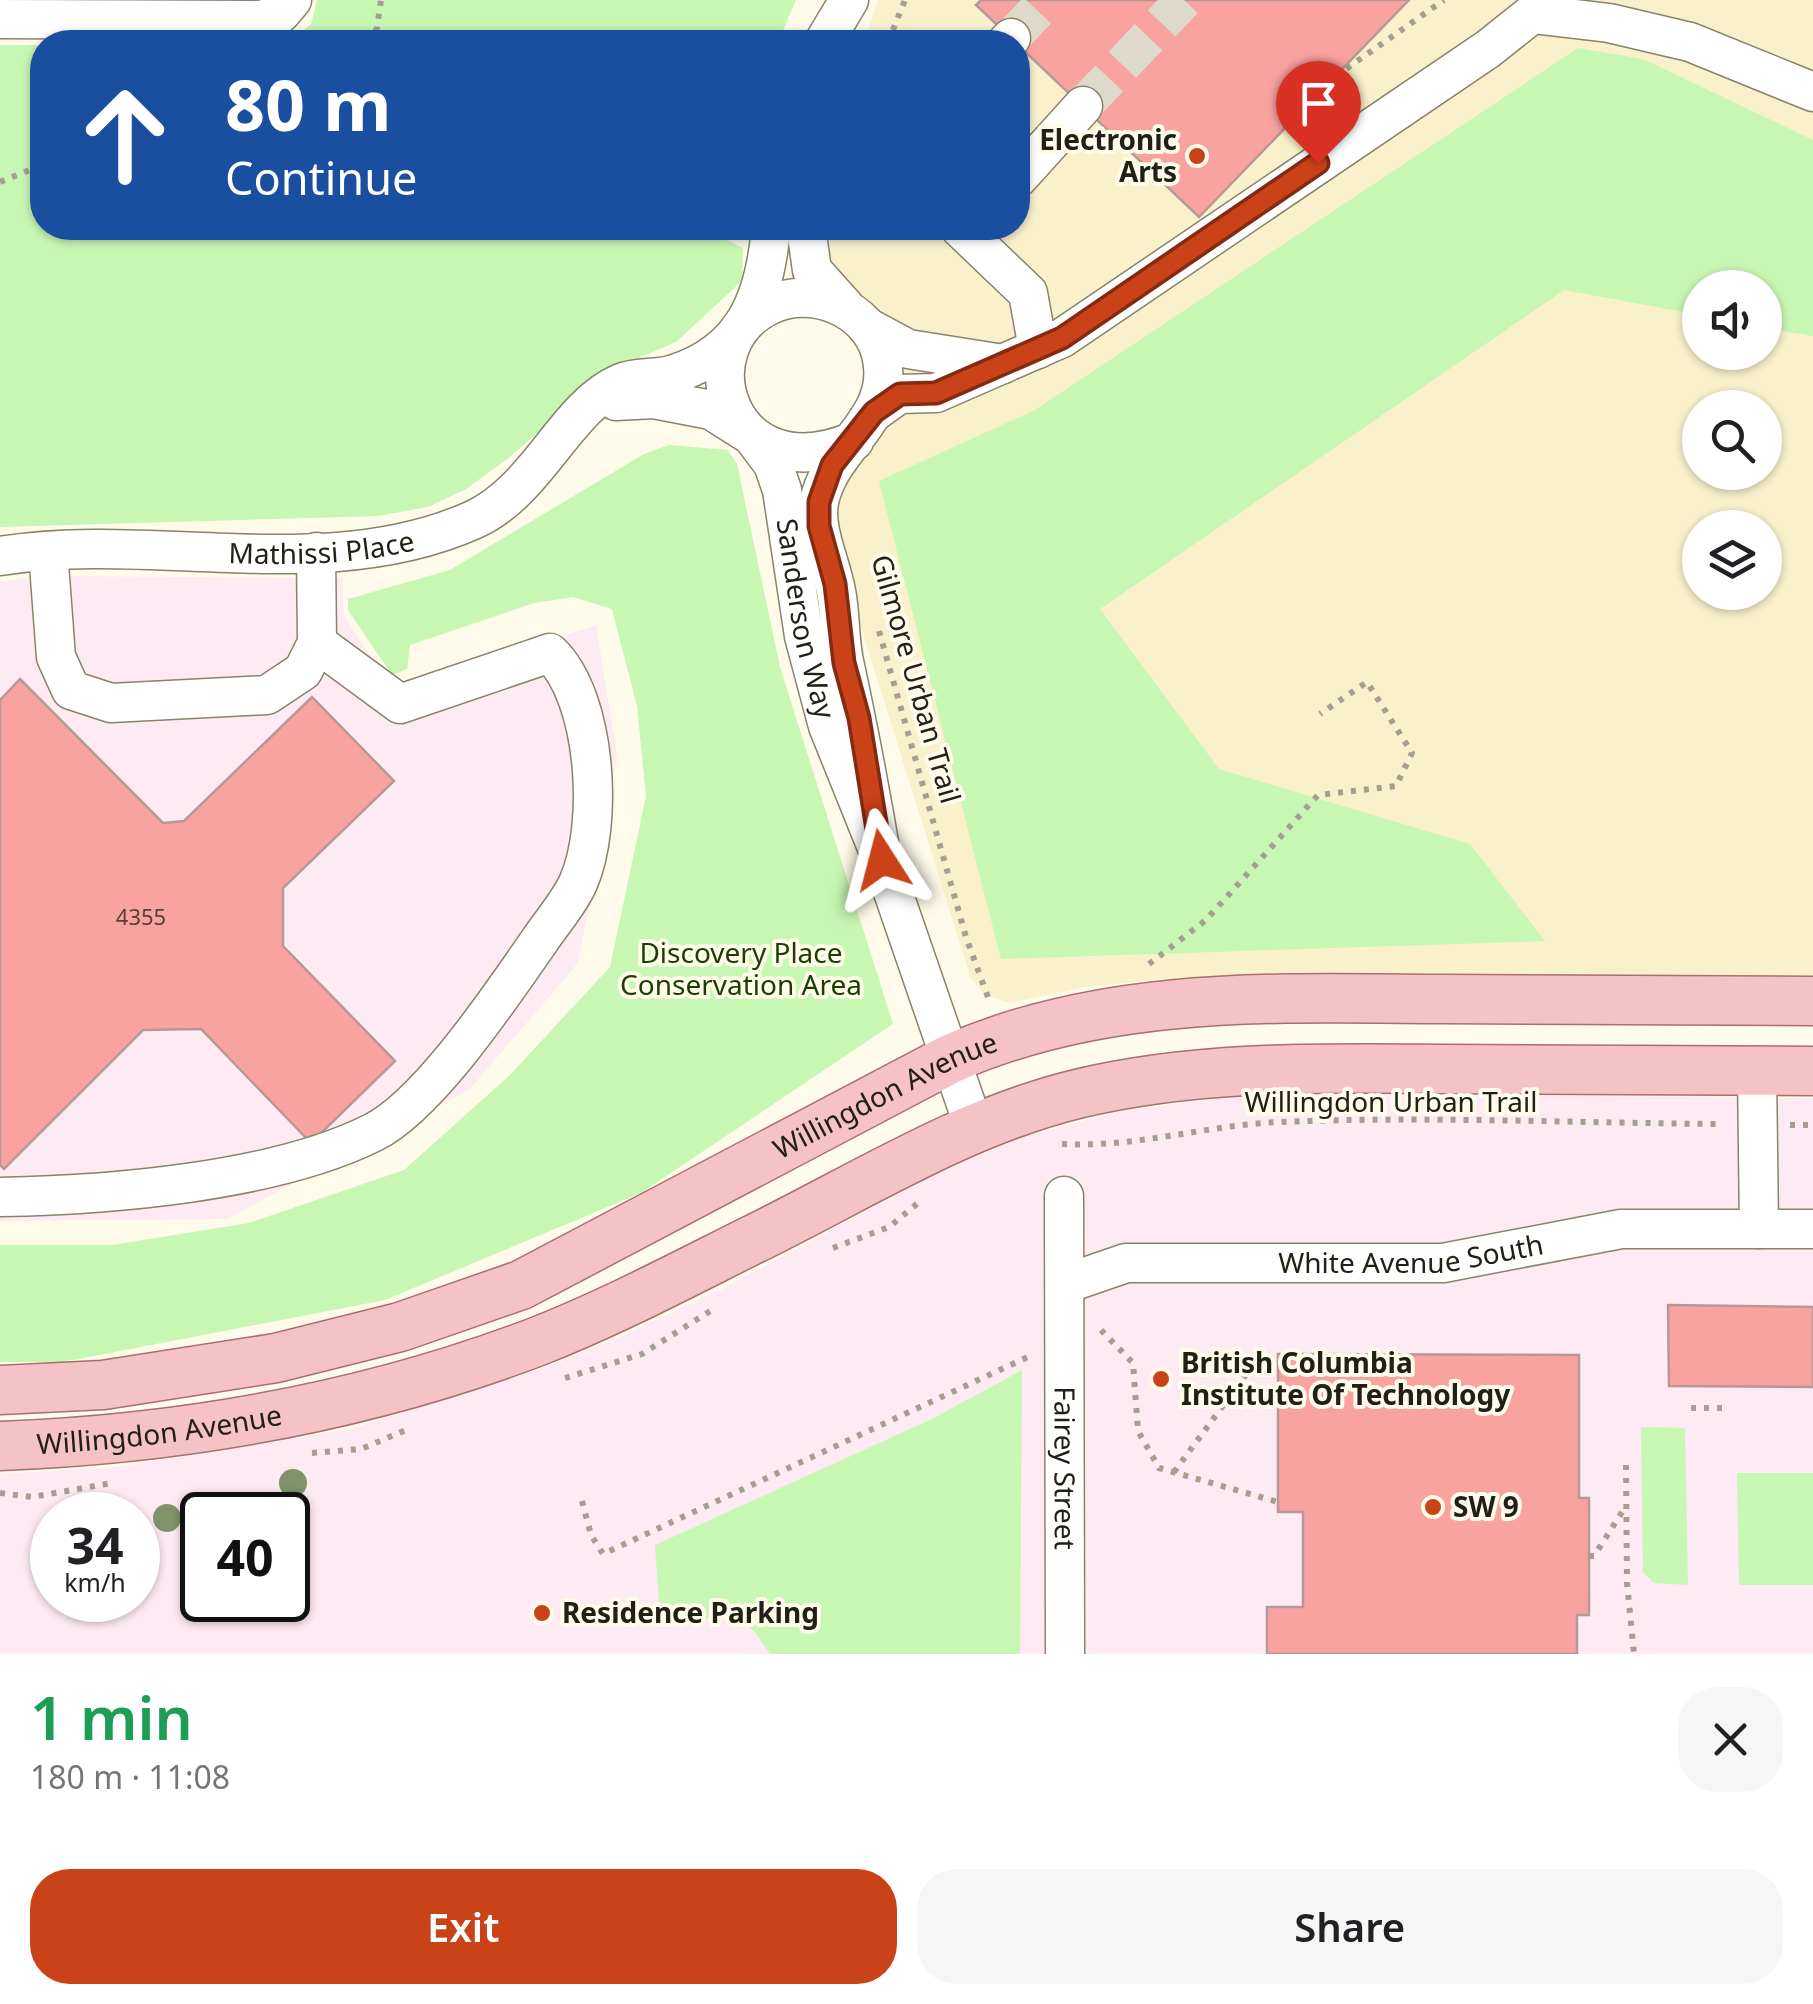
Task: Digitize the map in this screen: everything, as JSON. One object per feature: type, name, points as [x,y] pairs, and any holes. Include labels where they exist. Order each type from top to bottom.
[{"type":"main road","name":"Willingdon Avenue","points":[[0,1390],[102,1385],[207,1371],[400,1327],[521,1285],[950,1058],[1014,1032],[1098,1013],[1244,997],[1813,1001]]},
{"type":"main road","name":"Willingdon Avenue","points":[[0,1446],[106,1442],[216,1428],[322,1408],[427,1380],[540,1340],[752,1241],[906,1159],[1074,1095],[1170,1076],[1242,1071],[1813,1071]]},
{"type":"street","points":[[22,13],[261,20],[290,4]]},
{"type":"street","points":[[592,404],[636,398],[711,410],[774,450],[799,456],[825,454],[864,427],[900,394],[936,393],[1062,338],[1488,49],[1540,7],[1690,42],[1813,92]]},
{"type":"street","points":[[1030,165],[1083,106]]},
{"type":"street","points":[[752,436],[735,416],[726,392],[726,366],[733,341],[761,296],[769,240]]},
{"type":"street","points":[[808,240],[812,270],[857,318],[880,350],[884,377],[864,427]]},
{"type":"street","points":[[983,240],[1028,293],[1022,357]]},
{"type":"street","points":[[748,320],[770,305],[795,297],[822,298],[908,349],[1022,357]]},
{"type":"street","name":"Mathissi Place","points":[[0,556],[48,551],[316,552],[391,547],[431,538],[478,518],[516,493],[592,404],[621,383],[674,374],[710,356],[748,320]]},
{"type":"street","name":"Sanderson Way","points":[[864,427],[832,465],[819,502],[819,526],[830,562],[844,663],[859,718],[882,860]]},
{"type":"street","name":"Sanderson Way","points":[[752,436],[773,464],[782,490],[804,636],[828,726],[882,860],[975,1130]]},
{"type":"street","points":[[48,551],[56,657],[71,690],[111,703],[267,696],[302,671],[316,644],[316,552]]},
{"type":"street","points":[[0,1197],[81,1195],[223,1175],[313,1156],[376,1132],[432,1082],[484,1018],[578,884],[591,842],[591,750],[569,671],[550,653],[400,704],[316,644]]},
{"type":"street","points":[[1757,1071],[1759,1229]]},
{"type":"street","name":"Fairey Street","points":[[1064,1196],[1065,1654]]},
{"type":"street","name":"White Avenue South","points":[[1065,1284],[1126,1262],[1444,1263],[1621,1229],[1813,1230]]},
{"type":"path","points":[[376,30],[381,0]]},
{"type":"path","points":[[893,30],[905,0]]},
{"type":"path","points":[[1336,76],[1444,0]]},
{"type":"path","points":[[0,182],[30,170]]},
{"type":"path","name":"Gilmore Urban Trail","points":[[878,626],[966,937],[988,996]]},
{"type":"path","points":[[1140,971],[1206,920],[1318,795],[1396,786],[1412,753],[1367,682],[1320,714]]},
{"type":"path","name":"Willingdon Urban Trail","points":[[1050,1143],[1114,1146],[1184,1132],[1286,1122],[1734,1124]]},
{"type":"path","points":[[1786,1125],[1813,1125]]},
{"type":"path","points":[[1094,1324],[1133,1363],[1138,1431],[1159,1468],[1278,1502]]},
{"type":"path","points":[[582,1501],[591,1535],[603,1554],[1042,1350]]},
{"type":"path","points":[[1174,1472],[1253,1365]]},
{"type":"path","points":[[1691,1408],[1726,1408]]},
{"type":"path","points":[[1626,1465],[1627,1583],[1634,1654]]},
{"type":"path","points":[[1589,1556],[1594,1556],[1626,1505]]},
{"type":"shaded area","points":[[878,0],[1813,0],[1813,977],[1158,979],[1086,987],[1009,1003],[986,995],[971,979],[854,605],[834,520],[841,485],[892,413],[829,258],[830,240],[1030,240],[1030,30],[868,30]]},
{"type":"shaded area","points":[[55,576],[342,578],[344,616],[395,693],[596,625],[617,755],[578,963],[469,1090],[227,1219],[0,1221],[0,581]]},
{"type":"shaded area","name":"British Columbia Institute Of Technology","points":[[1253,1094],[1813,1098],[1813,1654],[0,1654],[0,1474],[117,1467],[350,1429],[549,1366],[724,1288],[931,1176],[1023,1137],[1120,1111]]},
{"type":"green space","points":[[317,0],[796,0],[783,30],[304,30],[311,24]]},
{"type":"green space","points":[[0,45],[30,45],[30,240],[728,240],[743,248],[742,281],[676,342],[608,371],[510,457],[466,489],[428,507],[378,516],[0,527]]},
{"type":"green space","points":[[1578,48],[1643,59],[1813,140],[1813,336],[1782,331],[1782,270],[1682,270],[1682,312],[1564,290],[1100,609],[1219,769],[1470,844],[1545,941],[1001,959],[879,481],[1035,410]]},
{"type":"green space","name":"Discovery Place Conservation Area","points":[[669,445],[728,450],[737,464],[780,667],[893,1024],[641,1193],[385,1300],[63,1362],[0,1362],[0,1245],[112,1245],[249,1223],[404,1170],[510,1075],[610,967],[646,796],[637,706],[612,609],[573,597],[534,603],[410,645],[407,669],[392,675],[348,610],[348,599],[450,570],[644,454]]},
{"type":"green space","points":[[1022,1370],[1020,1654],[770,1654],[755,1632],[733,1615],[671,1623],[659,1601],[655,1545],[932,1419]]},
{"type":"green space","points":[[1641,1427],[1685,1428],[1688,1585],[1654,1583],[1643,1572]]},
{"type":"green space","points":[[1737,1473],[1813,1473],[1813,1585],[1739,1585]]},
{"type":"building","name":"Electronic Arts","points":[[981,0],[1409,0],[1199,217],[1030,56],[1030,30],[1002,30],[976,5]]},
{"type":"building","points":[[20,679],[163,823],[184,821],[312,697],[394,781],[283,888],[283,946],[395,1061],[311,1143],[201,1029],[143,1030],[4,1169],[0,1165],[0,700]]},
{"type":"building","points":[[1668,1305],[1813,1307],[1813,1387],[1669,1386]]},
{"type":"building","name":"SW 9","points":[[1278,1354],[1579,1355],[1579,1498],[1589,1498],[1589,1615],[1577,1615],[1577,1654],[1267,1654],[1267,1607],[1303,1607],[1303,1512],[1278,1512]]},
{"type":"tunnel","points":[[1019,30],[1047,0]]},
{"type":"tunnel","points":[[1083,106],[1184,0]]},
{"type":"place","name":"Electronic Arts","points":[[1197,156]]},
{"type":"place","name":"British Columbia Institute Of Technology","points":[[1161,1379]]},
{"type":"place","name":"SW 9","points":[[1433,1507]]},
{"type":"place","name":"Residence Parking","points":[[542,1613]]},
{"type":"route","points":[[882,860],[859,718],[844,663],[835,584],[819,526],[819,502],[832,465],[867,426],[874,412],[900,394],[936,393],[1062,338],[1318,163]]}]
